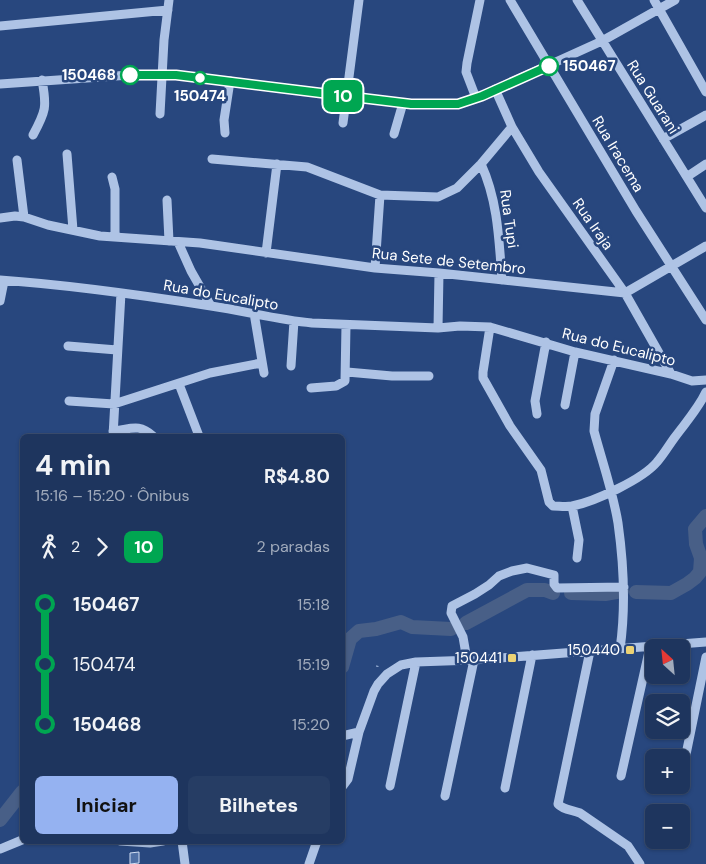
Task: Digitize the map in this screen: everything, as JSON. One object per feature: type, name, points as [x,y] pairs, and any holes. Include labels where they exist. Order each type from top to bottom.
[{"type":"street","points":[[160,114],[164,40],[169,0]]},
{"type":"street","points":[[343,123],[359,0]]},
{"type":"street","points":[[476,98],[466,72],[480,0]]},
{"type":"street","name":"Rua Iracema","points":[[510,0],[577,114],[706,320]]},
{"type":"street","name":"Rua Guarani","points":[[577,0],[688,176],[706,208]]},
{"type":"street","points":[[654,0],[706,92]]},
{"type":"street","points":[[0,84],[162,74],[403,103],[458,104],[476,98],[602,41],[675,0]]},
{"type":"street","points":[[0,26],[168,10]]},
{"type":"street","points":[[33,135],[43,117],[45,106],[42,80]]},
{"type":"street","points":[[225,133],[224,120],[230,81]]},
{"type":"street","name":"Rua Iraja","points":[[495,89],[512,127],[539,172],[624,293],[671,374]]},
{"type":"street","points":[[394,134],[403,103]]},
{"type":"street","points":[[663,139],[706,115]]},
{"type":"street","points":[[212,159],[312,168],[380,195],[438,197],[457,188],[481,164],[512,127]]},
{"type":"street","points":[[67,154],[73,230]]},
{"type":"street","points":[[17,160],[24,217]]},
{"type":"street","points":[[266,254],[276,164]]},
{"type":"street","name":"Rua Tupi","points":[[481,164],[489,182],[495,207],[502,280]]},
{"type":"street","points":[[688,176],[706,164]]},
{"type":"street","points":[[112,177],[115,189],[115,237]]},
{"type":"street","points":[[375,268],[380,195]]},
{"type":"street","points":[[167,200],[174,241],[212,306]]},
{"type":"street","name":"Rua Sete de Setembro","points":[[0,218],[24,217],[100,236],[200,243],[266,254],[375,268],[440,273],[624,293]]},
{"type":"street","points":[[624,293],[706,246]]},
{"type":"street","points":[[438,328],[440,273]]},
{"type":"street","points":[[0,301],[2,280]]},
{"type":"street","name":"Rua do Eucalipto","points":[[2,280],[121,293],[212,306],[294,322],[438,328],[460,326],[490,328],[546,342],[575,352],[671,374],[692,381],[706,380]]},
{"type":"street","points":[[121,293],[116,350],[113,434],[140,428],[151,434]]},
{"type":"street","points":[[254,313],[264,373]]},
{"type":"street","points":[[291,366],[294,322]]},
{"type":"street","points":[[311,388],[336,386],[343,383],[347,377],[346,325]]},
{"type":"street","points":[[490,328],[483,372],[486,385],[510,426],[541,470],[550,505],[572,506],[610,492],[640,476],[656,464],[674,437],[689,420],[706,392]]},
{"type":"street","points":[[537,414],[535,401],[546,342]]},
{"type":"street","points":[[68,346],[116,350]]},
{"type":"street","points":[[565,405],[575,352]]},
{"type":"street","points":[[614,360],[595,414],[594,430],[618,522],[624,587],[624,619],[620,649]]},
{"type":"street","points":[[69,402],[114,404],[216,372],[262,363]]},
{"type":"street","points":[[347,372],[392,376],[429,376]]},
{"type":"street","points":[[179,384],[196,434]]},
{"type":"street","points":[[572,506],[579,540],[577,558]]},
{"type":"street","points":[[445,796],[471,660],[463,637],[451,613],[452,606],[479,592],[504,573],[519,569],[534,569],[553,574],[555,578],[554,584],[557,588],[624,587]]},
{"type":"street","points":[[690,643],[706,642]]},
{"type":"street","points":[[345,784],[348,779],[359,732],[378,684],[396,668],[416,662],[471,660],[645,647]]},
{"type":"street","points":[[590,651],[558,804],[562,808],[580,813],[624,843],[640,864]]},
{"type":"street","points":[[505,788],[532,655]]},
{"type":"street","points":[[687,749],[706,657]]},
{"type":"street","points":[[390,786],[416,662]]},
{"type":"street","points":[[621,776],[645,669]]},
{"type":"street","points":[[345,735],[359,732]]},
{"type":"street","points":[[0,849],[20,841]]},
{"type":"street","points":[[182,844],[185,864]]},
{"type":"street","points":[[309,864],[316,844]]},
{"type":"building","points":[[139,852],[139,863],[130,864],[130,853]]},
{"type":"waterway","points":[[636,592],[671,593],[695,578],[700,572],[701,558],[696,544],[695,529],[706,516]]},
{"type":"waterway","points":[[466,623],[527,590],[545,590],[553,593]]},
{"type":"waterway","points":[[571,593],[605,594],[622,591]]},
{"type":"waterway","points":[[345,656],[350,639],[359,631],[376,629],[401,622],[412,627],[451,629]]},
{"type":"waterway","points":[[0,820],[20,795]]},
{"type":"bus line","name":"10","points":[[130,75],[176,75],[411,104],[458,104],[482,96],[549,66]]},
{"type":"place","name":"150467","points":[[549,66]]},
{"type":"place","name":"150468","points":[[130,75]]},
{"type":"place","name":"150474","points":[[200,78]]},
{"type":"place","name":"150440","points":[[630,650]]},
{"type":"place","name":"150441","points":[[512,658]]}]
